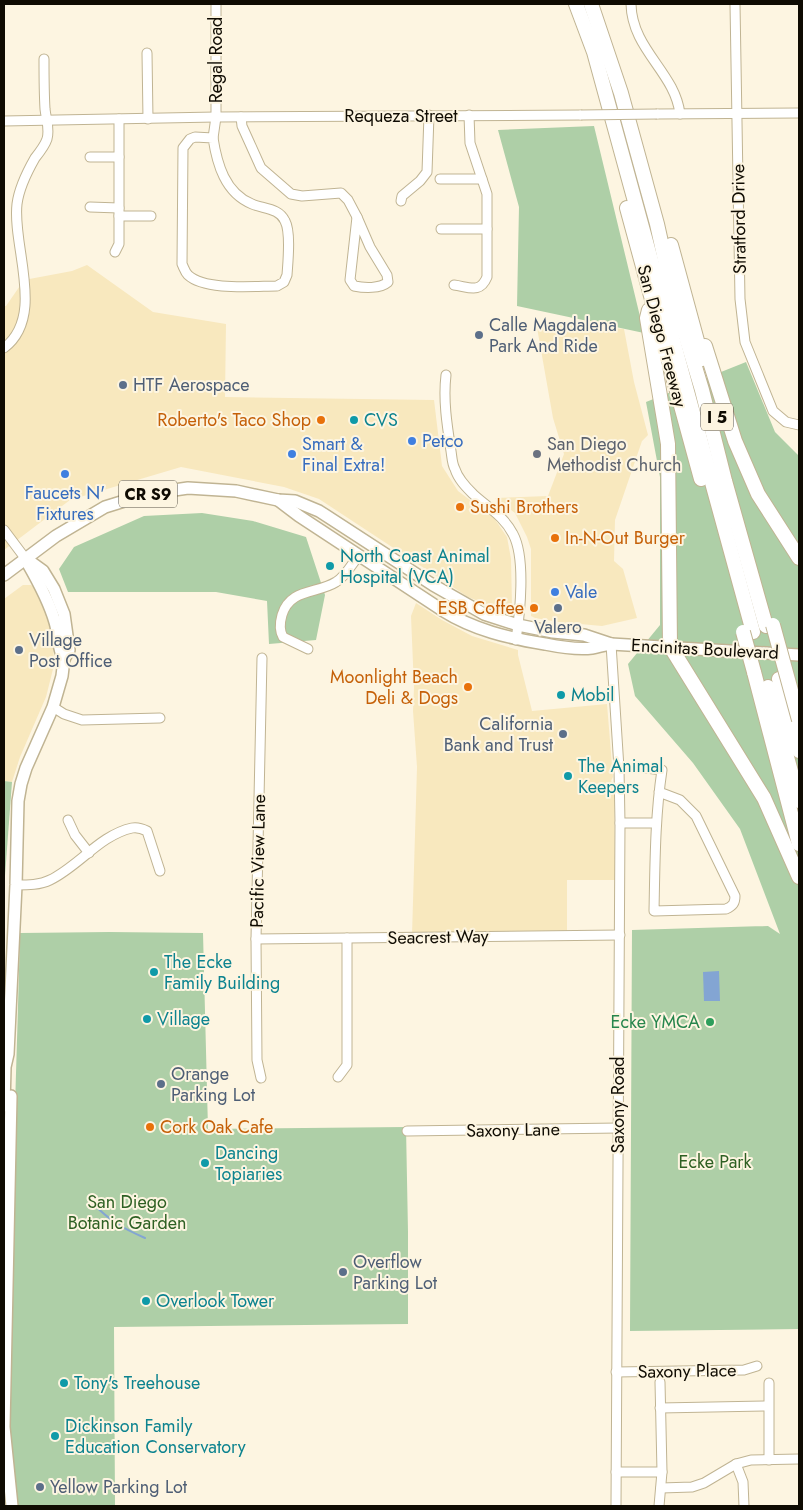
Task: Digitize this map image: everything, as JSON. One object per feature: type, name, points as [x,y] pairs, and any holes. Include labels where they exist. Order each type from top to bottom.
[{"type":"highway","name":"San Diego Freeway","points":[[567,4],[578,34],[611,145],[651,300],[759,629],[781,653],[799,720]]},
{"type":"highway","points":[[576,4],[594,52],[759,629],[780,679],[799,751]]},
{"type":"highway","points":[[591,4],[621,93],[674,296],[702,390],[759,629]]},
{"type":"highway","name":"San Diego Freeway","points":[[601,4],[637,118],[661,210],[759,629],[759,672],[799,844]]},
{"type":"highway","points":[[661,210],[735,441],[758,494],[799,558]]},
{"type":"highway","points":[[651,300],[647,318],[668,444],[670,646],[764,798],[799,877]]},
{"type":"highway","points":[[759,672],[799,801]]},
{"type":"main road","name":"Encinitas Boulevard","points":[[4,575],[56,536],[105,507],[148,494],[188,488],[236,491],[278,500],[295,501],[319,511],[460,601],[484,614],[518,625],[553,632],[584,635],[611,644]]},
{"type":"main road","name":"Encinitas Boulevard","points":[[278,500],[299,516],[456,619],[486,632],[516,640],[563,647],[590,648],[611,644],[799,655]]},
{"type":"main road","points":[[4,1106],[16,885],[17,812],[21,784],[26,768],[53,708],[62,676],[64,659],[59,650],[55,622],[46,598],[25,558]]},
{"type":"main road","points":[[8,1054],[11,1066],[7,1122],[4,1427],[6,1463],[12,1506]]},
{"type":"main road","points":[[4,1500],[5,1506]]},
{"type":"street","name":"Regal Road","points":[[213,138],[190,139],[183,148],[182,264],[187,274],[197,280],[221,286],[277,286],[284,282],[287,275],[286,222],[279,213],[251,204],[241,197],[228,184],[217,160],[213,138],[216,117],[216,4]]},
{"type":"street","points":[[631,4],[639,37],[649,56],[670,84],[679,104],[680,114]]},
{"type":"street","name":"Stratford Drive","points":[[735,4],[740,299],[745,342],[773,411],[786,422],[799,425]]},
{"type":"street","points":[[147,53],[148,119]]},
{"type":"street","points":[[4,348],[10,344],[24,314],[26,289],[16,226],[16,204],[19,191],[30,167],[47,140],[48,120],[45,111],[44,60]]},
{"type":"street","name":"Requeza Street","points":[[4,121],[216,117],[799,113]]},
{"type":"street","points":[[401,201],[402,196],[420,181],[427,172],[429,116]]},
{"type":"street","points":[[454,285],[477,289],[484,284],[487,277],[487,194],[470,143],[469,116]]},
{"type":"street","points":[[241,117],[242,126],[261,168],[291,194],[302,196],[341,192],[348,200],[357,217],[370,247],[387,275],[388,282],[383,286],[360,288],[354,286],[350,280],[357,217]]},
{"type":"street","points":[[115,252],[119,244],[119,119]]},
{"type":"street","points":[[90,157],[119,157]]},
{"type":"street","points":[[440,179],[482,179]]},
{"type":"street","points":[[90,207],[151,216]]},
{"type":"street","points":[[442,230],[487,229]]},
{"type":"street","points":[[446,374],[446,414],[454,469],[461,481],[473,494],[497,513],[513,533],[518,546],[521,567],[516,640]]},
{"type":"street","points":[[4,530],[25,558]]},
{"type":"street","points":[[308,649],[283,637],[280,625],[284,609],[289,600],[296,596],[337,582],[359,556]]},
{"type":"street","name":"Saxony Road","points":[[611,644],[620,768],[616,1506]]},
{"type":"street","name":"Pacific View Lane","points":[[261,1078],[257,1060],[256,940],[262,658]]},
{"type":"street","points":[[53,708],[82,720],[160,718]]},
{"type":"street","points":[[638,767],[662,770],[659,792],[656,823],[654,911],[726,909],[730,907],[735,901],[735,896],[696,816],[680,800],[659,792]]},
{"type":"street","points":[[68,820],[75,835],[89,853]]},
{"type":"street","points":[[620,823],[656,823]]},
{"type":"street","points":[[16,885],[33,885],[49,881],[109,838],[133,828],[147,831],[160,871]]},
{"type":"street","name":"Seacrest Way","points":[[256,940],[620,936]]},
{"type":"street","points":[[338,1077],[347,1065],[347,938]]},
{"type":"street","name":"Saxony Lane","points":[[407,1131],[618,1128]]},
{"type":"street","name":"Saxony Place","points":[[616,1372],[744,1370],[757,1366]]},
{"type":"street","points":[[659,1506],[662,1472],[660,1382]]},
{"type":"street","points":[[769,1384],[769,1460]]},
{"type":"street","points":[[660,1408],[768,1406]]},
{"type":"street","points":[[661,1488],[692,1487],[704,1483],[736,1464],[751,1460],[799,1459]]},
{"type":"street","points":[[736,1464],[743,1482],[744,1506]]},
{"type":"street","points":[[616,1472],[662,1472]]},
{"type":"shaded area","points":[[87,265],[153,312],[226,324],[225,397],[434,400],[442,466],[458,491],[494,518],[507,537],[511,559],[512,606],[506,612],[468,597],[319,499],[284,487],[181,467],[70,500],[4,550],[4,306],[6,306],[24,280],[72,271]]},
{"type":"shaded area","points":[[536,322],[624,329],[634,382],[648,435],[642,441],[615,520],[614,561],[623,569],[637,618],[602,626],[558,622],[531,616],[531,549],[515,513],[495,498],[548,496],[564,454],[553,418]]},
{"type":"shaded area","points":[[23,585],[31,585],[35,588],[49,620],[53,638],[54,665],[46,697],[20,757],[12,782],[4,781],[4,599]]},
{"type":"shaded area","points":[[416,603],[472,636],[518,650],[532,711],[607,704],[613,777],[611,781],[614,784],[615,880],[567,880],[567,931],[412,935],[417,767],[413,711],[411,616]]},
{"type":"green space","points":[[594,126],[644,333],[517,306],[519,207],[498,130]]},
{"type":"green space","name":"Ecke Park","points":[[746,362],[775,432],[799,456],[799,1329],[630,1331],[632,930],[768,926],[780,934],[740,829],[693,763],[635,696],[628,664],[660,625],[660,477],[646,402]]},
{"type":"green space","points":[[202,513],[253,521],[306,537],[325,595],[316,640],[269,644],[267,601],[216,592],[68,592],[59,569],[74,547],[144,516]]},
{"type":"green space","points":[[4,781],[12,782],[4,889]]},
{"type":"green space","name":"San Diego Botanic Garden","points":[[20,933],[203,933],[208,1129],[406,1127],[408,1324],[114,1327],[115,1506],[18,1506],[11,1456],[9,1403],[12,1207]]},
{"type":"water","points":[[719,971],[720,1001],[704,1001],[703,972]]},
{"type":"waterway","points":[[92,1203],[117,1224],[145,1238]]},
{"type":"place","name":"Calle Magdalena Park And Ride","points":[[479,335]]},
{"type":"place","name":"HTF Aerospace","points":[[123,385]]},
{"type":"place","name":"Roberto's Taco Shop","points":[[321,420]]},
{"type":"place","name":"CVS","points":[[354,420]]},
{"type":"place","name":"Petco","points":[[412,441]]},
{"type":"place","name":"Smart & Final Extra!","points":[[292,454]]},
{"type":"place","name":"San Diego Methodist Church","points":[[537,454]]},
{"type":"place","name":"Faucets N' Fixtures","points":[[65,474]]},
{"type":"place","name":"Sushi Brothers","points":[[460,507]]},
{"type":"place","name":"In-N-Out Burger","points":[[555,538]]},
{"type":"place","name":"North Coast Animal Hospital (VCA)","points":[[330,566]]},
{"type":"place","name":"Vale","points":[[555,592]]},
{"type":"place","name":"ESB Coffee","points":[[534,608]]},
{"type":"place","name":"Valero","points":[[558,608]]},
{"type":"place","name":"Village Post Office","points":[[19,650]]},
{"type":"place","name":"Moonlight Beach Deli & Dogs","points":[[468,687]]},
{"type":"place","name":"Mobil","points":[[561,695]]},
{"type":"place","name":"California Bank and Trust","points":[[563,734]]},
{"type":"place","name":"The Animal Keepers","points":[[568,776]]},
{"type":"place","name":"The Ecke Family Building","points":[[154,972]]},
{"type":"place","name":"Village","points":[[147,1019]]},
{"type":"place","name":"Ecke YMCA","points":[[710,1022]]},
{"type":"place","name":"Orange Parking Lot","points":[[161,1084]]},
{"type":"place","name":"Cork Oak Cafe","points":[[150,1127]]},
{"type":"place","name":"Dancing Topiaries","points":[[205,1163]]},
{"type":"place","name":"Overflow Parking Lot","points":[[343,1272]]},
{"type":"place","name":"Overlook Tower","points":[[146,1301]]},
{"type":"place","name":"Tony's Treehouse","points":[[64,1383]]},
{"type":"place","name":"Dickinson Family Education Conservatory","points":[[55,1436]]},
{"type":"place","name":"Yellow Parking Lot","points":[[40,1487]]}]
